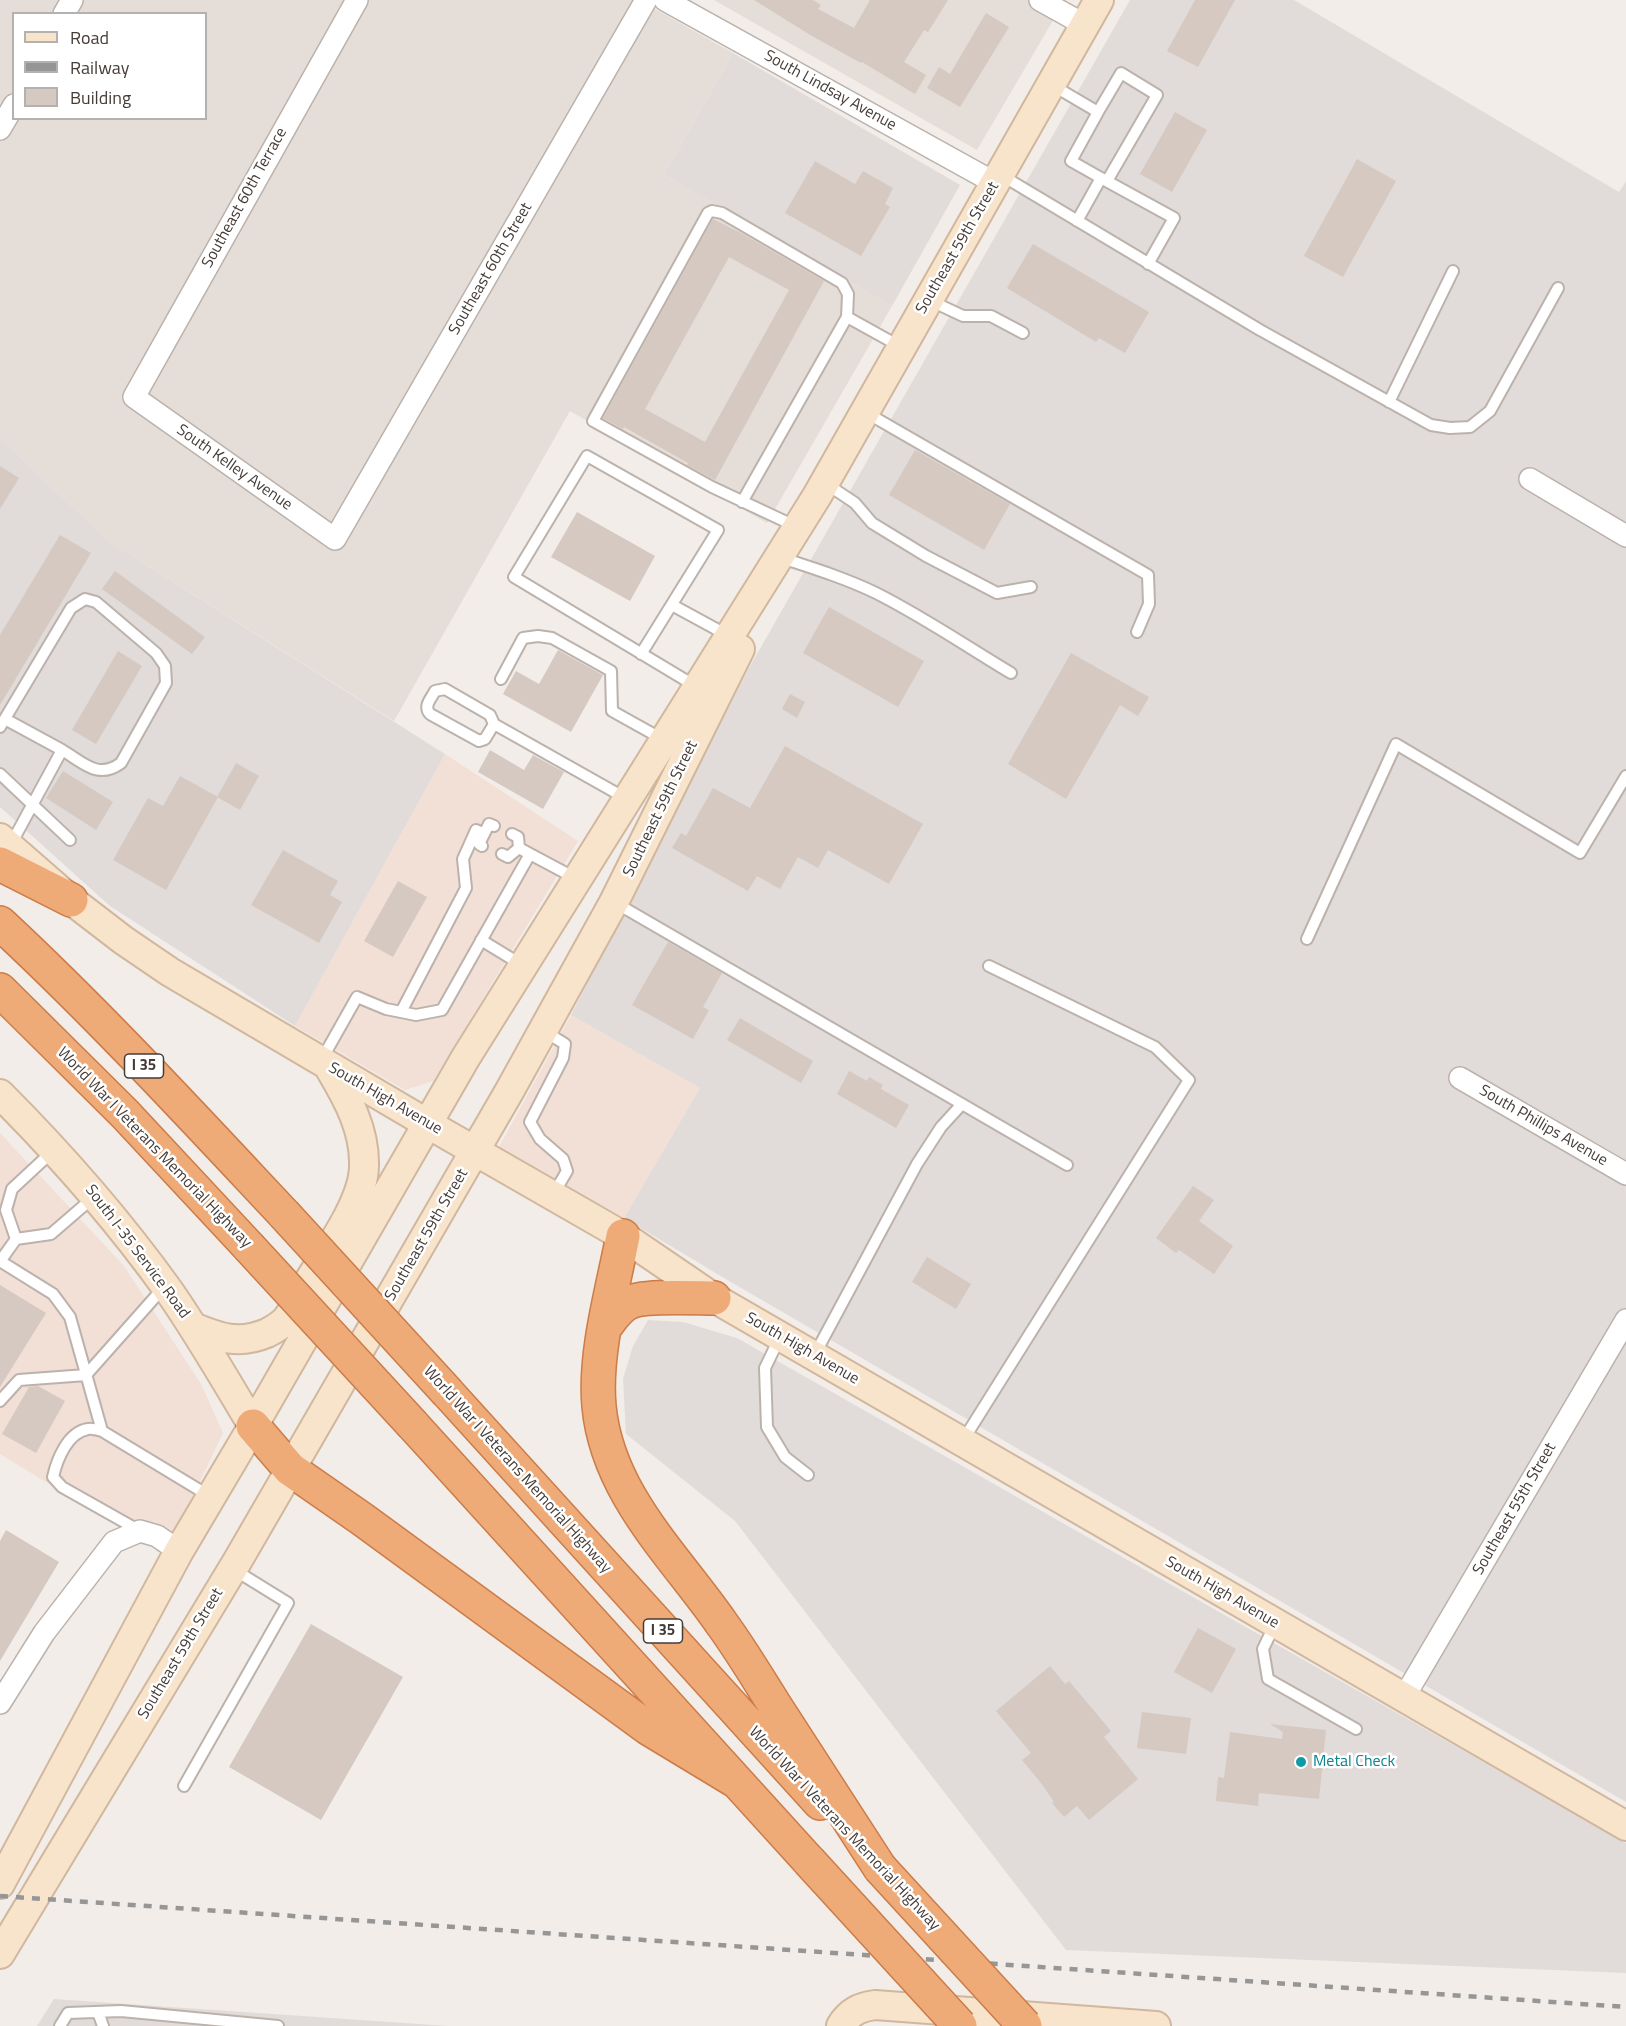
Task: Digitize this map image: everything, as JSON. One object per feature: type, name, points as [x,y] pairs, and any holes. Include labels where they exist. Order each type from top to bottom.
[{"type":"highway","points":[[3,850],[71,900]]},
{"type":"highway","name":"World War I Veterans Memorial Highway","points":[[0,923],[98,1018],[284,1214],[1025,2026]]},
{"type":"highway","name":"World War I Veterans Memorial Highway","points":[[0,990],[125,1114],[249,1247],[960,2026]]},
{"type":"highway","points":[[623,1236],[605,1327],[600,1370],[599,1406],[616,1474],[643,1519],[722,1624],[880,1868]]},
{"type":"highway","points":[[605,1327],[618,1310],[630,1302],[651,1299],[714,1298]]},
{"type":"highway","points":[[253,1426],[290,1469],[648,1728],[734,1780]]},
{"type":"main road","name":"Southeast 59th Street","points":[[0,1954],[232,1569],[476,1151],[614,902],[821,489],[1099,0]]},
{"type":"main road","name":"Southeast 59th Street","points":[[0,1884],[179,1551],[466,1057],[821,489]]},
{"type":"main road","name":"South High Avenue","points":[[71,900],[170,972],[623,1236],[714,1298],[1403,1699],[1626,1826]]},
{"type":"main road","points":[[193,1327],[220,1339],[245,1339],[268,1333],[285,1320],[344,1222],[358,1194],[364,1169],[364,1149],[351,1105],[325,1064]]},
{"type":"main road","name":"South I-35 Service Road","points":[[0,1094],[95,1196],[165,1286],[193,1327],[253,1426]]},
{"type":"main road","points":[[841,2026],[852,2013],[863,2007],[875,2005],[1156,2026]]},
{"type":"street","name":"Southeast 60th Terrace","points":[[134,397],[357,0]]},
{"type":"street","name":"Southeast 60th Street","points":[[335,539],[646,0]]},
{"type":"street","name":"South Lindsay Avenue","points":[[665,0],[997,178]]},
{"type":"street","points":[[1040,0],[1085,25]]},
{"type":"street","points":[[0,129],[12,108]]},
{"type":"street","name":"South Kelley Avenue","points":[[134,397],[335,539]]},
{"type":"street","points":[[1530,479],[1626,536]]},
{"type":"street","name":"South Phillips Avenue","points":[[1460,1078],[1626,1174]]},
{"type":"street","name":"Southeast 55th Street","points":[[1403,1699],[1626,1320]]},
{"type":"street","points":[[0,1703],[44,1633],[114,1542],[140,1531],[158,1536],[179,1551]]},
{"type":"lane","points":[[1077,221],[1104,180],[1124,152],[1157,95],[1121,74],[1111,101],[1098,112],[1092,133],[1071,161],[1104,180],[1174,218],[1148,264]]},
{"type":"lane","points":[[1051,84],[1098,112]]},
{"type":"lane","points":[[1132,113],[1143,119]]},
{"type":"lane","points":[[1114,145],[1124,152]]},
{"type":"lane","points":[[997,178],[1077,221],[1260,330],[1431,425],[1450,428],[1470,427],[1490,411],[1558,288]]},
{"type":"lane","points":[[742,502],[847,317],[848,294],[842,283],[722,213],[712,211],[708,213],[594,421],[598,426],[742,502],[797,527]]},
{"type":"lane","points":[[1389,402],[1453,271]]},
{"type":"lane","points":[[928,300],[963,316],[991,316],[1023,333]]},
{"type":"lane","points":[[847,317],[902,347]]},
{"type":"lane","points":[[864,412],[1148,575],[1149,604],[1137,632]]},
{"type":"lane","points":[[641,654],[718,530],[587,456],[514,577],[641,654],[697,687]]},
{"type":"lane","points":[[821,489],[855,502],[872,523],[926,556],[997,593],[1031,587]]},
{"type":"lane","points":[[785,559],[875,593],[908,610],[1011,673]]},
{"type":"lane","points":[[85,599],[96,602],[156,653],[165,666],[166,683],[121,763],[111,770],[99,771],[62,750],[2,723],[71,608],[85,599]]},
{"type":"lane","points":[[672,605],[729,636]]},
{"type":"lane","points":[[501,679],[523,638],[538,636],[552,638],[611,671],[612,711],[664,740]]},
{"type":"lane","points":[[494,723],[485,739],[479,741],[430,714],[427,705],[435,691],[445,689],[490,715],[494,723],[627,800]]},
{"type":"lane","points":[[1306,939],[1396,744],[1580,853],[1626,776]]},
{"type":"lane","points":[[3,850],[33,805],[62,750]]},
{"type":"lane","points":[[0,774],[70,840]]},
{"type":"lane","points":[[482,846],[479,844],[483,833],[489,824],[494,826]]},
{"type":"lane","points":[[401,1012],[425,976],[459,913],[466,888],[463,860],[476,830],[483,833]]},
{"type":"lane","points":[[512,834],[518,837],[519,848]]},
{"type":"lane","points":[[519,848],[577,879]]},
{"type":"lane","points":[[502,854],[508,857],[519,848]]},
{"type":"lane","points":[[325,1064],[357,997],[386,1009],[416,1015],[442,1010],[449,989],[466,958],[530,854]]},
{"type":"lane","points":[[614,902],[1067,1165]]},
{"type":"lane","points":[[478,941],[523,965]]},
{"type":"lane","points":[[962,1442],[1189,1080],[1155,1047],[989,966]]},
{"type":"lane","points":[[543,1030],[565,1044],[563,1058],[530,1122],[540,1139],[563,1159],[567,1171],[553,1195]]},
{"type":"lane","points":[[814,1356],[917,1164],[941,1127],[962,1104]]},
{"type":"lane","points":[[16,1239],[6,1210],[12,1189],[54,1150]]},
{"type":"lane","points":[[95,1196],[51,1234],[16,1239],[0,1261],[52,1294],[70,1317],[102,1431]]},
{"type":"lane","points":[[0,1401],[19,1380],[86,1375],[165,1286]]},
{"type":"lane","points":[[780,1336],[765,1368],[766,1427],[785,1457],[808,1475]]},
{"type":"lane","points":[[140,1531],[62,1487],[53,1477],[56,1463],[74,1434],[89,1428],[102,1431],[211,1497]]},
{"type":"lane","points":[[184,1785],[288,1603],[232,1569]]},
{"type":"lane","points":[[1275,1624],[1263,1649],[1268,1679],[1356,1729]]},
{"type":"lane","points":[[60,2026],[69,2013],[121,2011],[170,2021],[278,2026]]},
{"type":"lane","points":[[98,2012],[103,2026]]},
{"type":"shaded area","points":[[0,0],[639,0],[733,53],[664,175],[892,306],[767,523],[570,411],[394,721],[107,540],[0,438]]},
{"type":"shaded area","points":[[714,0],[1065,0],[977,150]]},
{"type":"shaded area","points":[[1130,0],[1294,0],[1619,192],[1626,181],[1626,1802],[624,1218],[700,1088],[571,1015],[749,668]]},
{"type":"shaded area","points":[[733,53],[960,185],[892,306],[664,175]]},
{"type":"shaded area","points":[[0,438],[107,540],[445,754],[295,1026],[110,906],[0,807]]},
{"type":"shaded area","points":[[445,754],[578,841],[433,1081],[405,1090],[295,1026]]},
{"type":"shaded area","points":[[571,1015],[700,1088],[624,1218],[498,1149]]},
{"type":"shaded area","points":[[0,1133],[124,1266],[201,1384],[223,1433],[163,1553],[0,1454]]},
{"type":"shaded area","points":[[648,1320],[683,1322],[737,1338],[1626,1843],[1626,1973],[1066,1950],[735,1521],[626,1434],[623,1379],[633,1346]]},
{"type":"shaded area","points":[[54,1999],[448,2026],[37,2026]]},
{"type":"building","points":[[754,0],[813,0],[821,5],[818,9],[854,28],[870,0],[948,0],[928,32],[924,30],[904,62],[926,75],[915,94],[862,62],[812,36]]},
{"type":"building","points":[[1195,0],[1235,0],[1198,67],[1167,51]]},
{"type":"building","points":[[986,13],[1009,27],[960,107],[927,88],[939,67],[950,74]]},
{"type":"building","points":[[1175,112],[1207,130],[1172,192],[1140,174]]},
{"type":"building","points":[[1357,159],[1396,181],[1343,277],[1304,256]]},
{"type":"building","points":[[815,161],[855,184],[863,171],[893,188],[885,204],[890,207],[861,256],[785,213]]},
{"type":"building","points":[[713,219],[824,281],[715,480],[624,427],[623,429],[603,418]],"holes":[[[729,257],[789,290],[705,442],[645,409]]]},
{"type":"building","points":[[1033,244],[1149,312],[1125,353],[1099,338],[1096,342],[1007,288]]},
{"type":"building","points":[[915,450],[1010,504],[984,550],[889,495]]},
{"type":"building","points":[[0,466],[19,478],[0,509]]},
{"type":"building","points":[[577,512],[655,556],[630,601],[551,557]]},
{"type":"building","points":[[60,535],[91,553],[0,705],[0,635]]},
{"type":"building","points":[[115,571],[205,637],[192,654],[102,589]]},
{"type":"building","points":[[829,607],[924,661],[898,707],[803,653]]},
{"type":"building","points":[[558,650],[603,675],[571,732],[503,694],[516,671],[539,684]]},
{"type":"building","points":[[118,651],[142,666],[96,744],[72,730]]},
{"type":"building","points":[[1071,653],[1149,697],[1138,716],[1120,705],[1066,799],[1008,764]]},
{"type":"building","points":[[790,694],[805,702],[797,718],[782,709]]},
{"type":"building","points":[[785,746],[923,824],[889,884],[828,850],[818,868],[798,857],[780,889],[757,876],[748,891],[672,848],[681,833],[686,836],[713,788],[750,808]]},
{"type":"building","points":[[490,750],[524,770],[533,755],[564,772],[543,809],[478,772]]},
{"type":"building","points":[[236,763],[259,776],[240,810],[217,797]]},
{"type":"building","points":[[63,771],[113,802],[96,830],[46,798]]},
{"type":"building","points":[[180,776],[218,797],[166,890],[113,860],[148,798],[163,806]]},
{"type":"building","points":[[283,850],[338,881],[330,895],[342,902],[319,943],[251,905]]},
{"type":"building","points":[[398,881],[427,897],[393,957],[364,941]]},
{"type":"building","points":[[668,942],[722,973],[703,1007],[709,1010],[693,1039],[632,1005]]},
{"type":"building","points":[[740,1018],[813,1061],[801,1083],[727,1040]]},
{"type":"building","points":[[849,1071],[867,1081],[869,1077],[883,1085],[881,1089],[909,1105],[896,1128],[837,1094]]},
{"type":"building","points":[[1193,1186],[1214,1200],[1199,1221],[1233,1246],[1214,1274],[1179,1250],[1176,1253],[1156,1238]]},
{"type":"building","points":[[927,1257],[971,1284],[956,1309],[912,1282]]},
{"type":"building","points":[[0,1285],[46,1313],[0,1387]]},
{"type":"building","points":[[38,1386],[65,1401],[36,1453],[2,1434],[29,1387]]},
{"type":"building","points":[[6,1530],[59,1562],[0,1661],[0,1541]]},
{"type":"building","points":[[311,1624],[403,1677],[321,1820],[229,1767]]},
{"type":"building","points":[[1198,1628],[1236,1649],[1212,1693],[1174,1672]]},
{"type":"building","points":[[1050,1666],[1065,1684],[1069,1681],[1111,1731],[1104,1737],[1138,1779],[1089,1820],[1077,1806],[1064,1817],[1052,1803],[1054,1802],[1041,1783],[1022,1760],[1031,1753],[996,1711]]},
{"type":"building","points":[[1142,1712],[1191,1718],[1186,1754],[1137,1748]]},
{"type":"building","points":[[1270,1724],[1326,1730],[1319,1799],[1259,1793],[1258,1806],[1216,1801],[1218,1777],[1224,1778],[1230,1732],[1282,1739],[1283,1732]]},
{"type":"railway","points":[[0,1896],[1626,2007]]},
{"type":"place","name":"Metal Check","points":[[1301,1762]]}]
